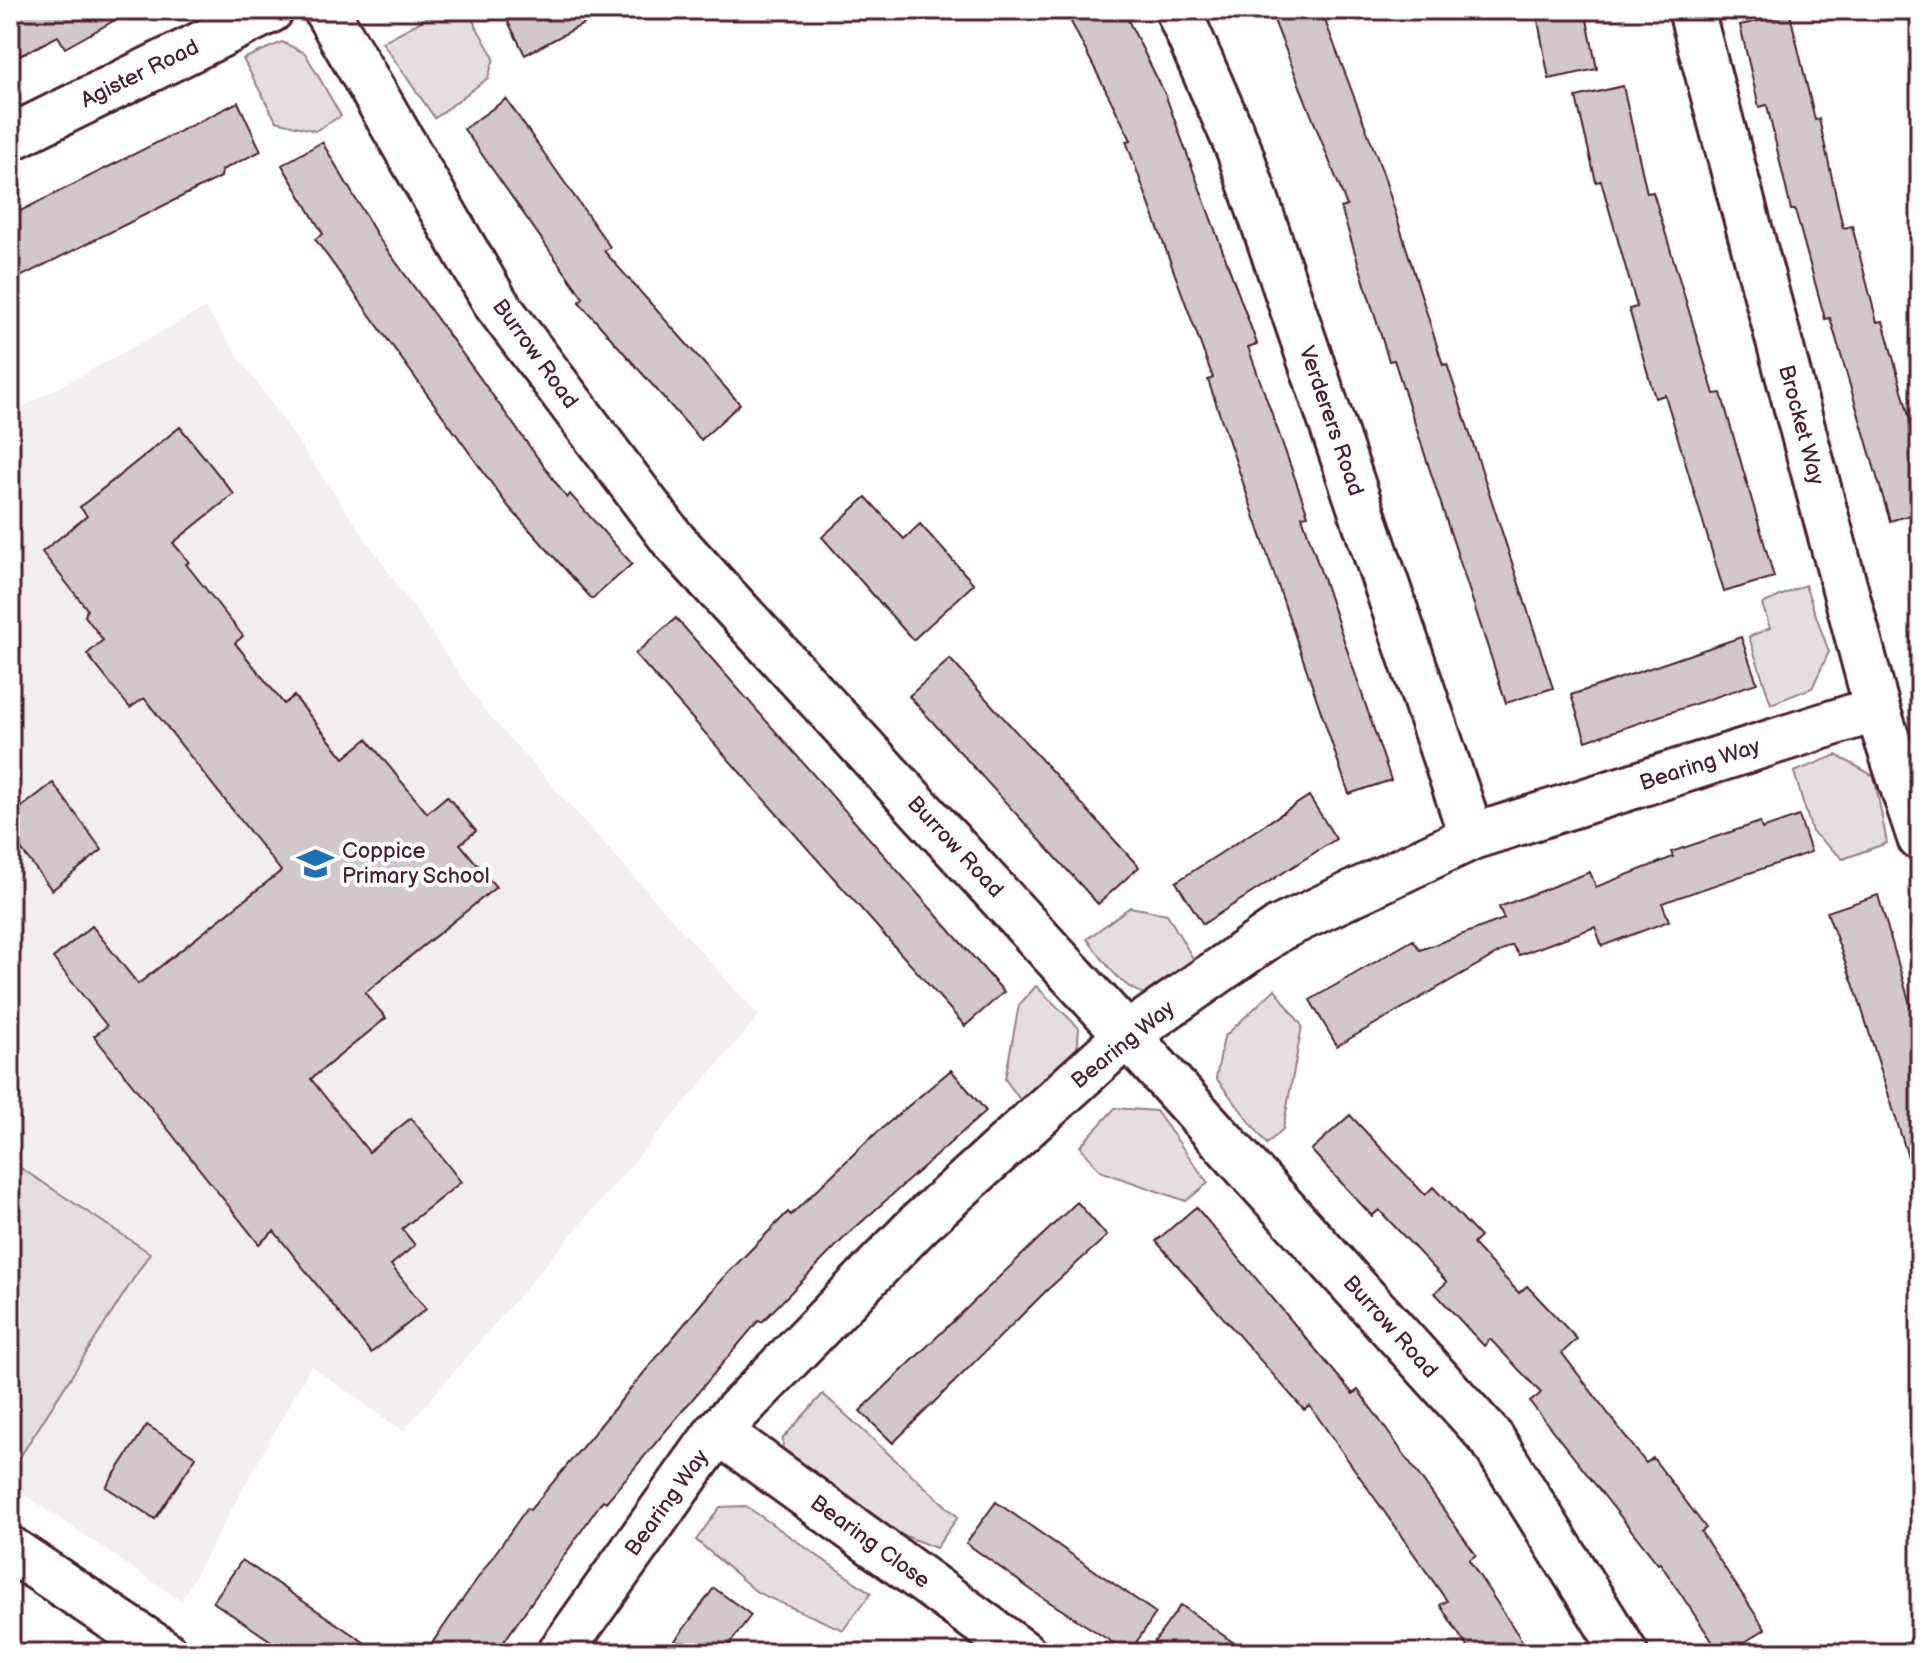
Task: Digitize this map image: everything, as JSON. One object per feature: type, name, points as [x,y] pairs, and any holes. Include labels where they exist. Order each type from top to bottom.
[{"type":"street","name":"Agister Road","points":[[10,138],[271,10]]},
{"type":"street","name":"Burrow Road","points":[[326,10],[497,305],[674,541],[1492,1439],[1625,1653]]},
{"type":"street","name":"Verderers Road","points":[[1178,10],[1239,150],[1472,837]]},
{"type":"street","name":"Brocket Way","points":[[1691,10],[1877,709],[1920,838]]},
{"type":"street","name":"Bearing Way","points":[[560,1653],[718,1431],[919,1224],[1127,1035],[1280,928],[1472,837],[1877,709]]},
{"type":"street","name":"Bearing Close","points":[[718,1431],[1023,1653]]},
{"type":"street","points":[[10,1549],[165,1653]]},
{"type":"shaded area","points":[[442,10],[467,10],[494,58],[488,78],[435,118],[382,42]]},
{"type":"shaded area","points":[[282,42],[305,53],[341,116],[315,131],[276,121],[243,59]]},
{"type":"shaded area","name":"Coppice Primary School","points":[[205,308],[486,712],[759,1016],[403,1431],[311,1366],[181,1601],[10,1485],[10,414]]},
{"type":"shaded area","points":[[1805,585],[1829,652],[1812,688],[1771,704],[1749,637],[1770,628],[1762,604]]},
{"type":"shaded area","points":[[1836,755],[1874,776],[1887,843],[1843,859],[1812,832],[1794,772]]},
{"type":"shaded area","points":[[1130,907],[1167,914],[1195,962],[1170,984],[1154,993],[1134,990],[1125,983],[1087,939]]},
{"type":"shaded area","points":[[1036,986],[1079,1028],[1076,1067],[1026,1108],[1005,1079],[1019,1005]]},
{"type":"shaded area","points":[[1275,989],[1302,1026],[1283,1129],[1267,1144],[1216,1078],[1224,1037]]},
{"type":"shaded area","points":[[1115,1108],[1156,1111],[1208,1183],[1186,1201],[1100,1171],[1080,1146]]},
{"type":"shaded area","points":[[10,1161],[150,1253],[11,1471],[10,1471]]},
{"type":"shaded area","points":[[823,1394],[958,1517],[936,1548],[869,1522],[782,1461],[783,1438]]},
{"type":"shaded area","points":[[746,1506],[871,1593],[843,1630],[758,1593],[696,1540],[720,1507]]},
{"type":"building","points":[[10,10],[133,10],[65,48],[58,36],[10,61]]},
{"type":"building","points":[[502,10],[610,10],[525,55]]},
{"type":"building","points":[[1065,10],[1123,10],[1165,94],[1257,344],[1248,347],[1308,515],[1302,516],[1391,780],[1349,794],[1208,380],[1213,378],[1126,141],[1131,140]]},
{"type":"building","points":[[1270,10],[1321,10],[1383,173],[1443,365],[1447,364],[1553,688],[1506,703],[1394,360],[1389,361],[1341,208],[1347,206]]},
{"type":"building","points":[[1536,10],[1585,10],[1597,69],[1549,79]]},
{"type":"building","points":[[1790,14],[1815,120],[1819,119],[1843,228],[1852,226],[1877,322],[1883,321],[1911,423],[1915,422],[1920,440],[1920,512],[1890,521],[1830,318],[1825,319],[1795,210],[1791,210],[1767,105],[1759,107],[1740,25]]},
{"type":"building","points":[[1623,86],[1647,193],[1653,192],[1714,394],[1721,393],[1774,577],[1724,592],[1665,395],[1655,398],[1629,309],[1637,307],[1601,181],[1596,182],[1576,97]]},
{"type":"building","points":[[506,99],[610,247],[604,251],[740,404],[701,440],[579,302],[583,298],[464,129]]},
{"type":"building","points":[[238,102],[261,151],[222,170],[221,177],[10,282],[10,216]]},
{"type":"building","points":[[322,142],[380,240],[567,498],[570,494],[632,564],[592,599],[508,506],[315,239],[323,234],[282,165]]},
{"type":"building","points":[[180,427],[234,494],[173,543],[243,636],[235,643],[284,704],[294,696],[344,758],[367,739],[427,813],[447,796],[476,831],[460,844],[496,887],[365,993],[386,1018],[311,1079],[369,1152],[411,1118],[461,1182],[402,1229],[415,1245],[391,1265],[426,1309],[371,1353],[274,1231],[259,1244],[94,1036],[107,1026],[53,958],[92,926],[138,984],[281,871],[144,698],[130,708],[87,654],[103,640],[85,616],[87,609],[42,552],[87,516],[80,507]]},
{"type":"building","points":[[866,497],[904,539],[920,524],[974,584],[913,640],[822,537]]},
{"type":"building","points":[[676,618],[1004,992],[965,1026],[635,654]]},
{"type":"building","points":[[1741,637],[1757,683],[1586,741],[1571,695]]},
{"type":"building","points":[[950,659],[1139,867],[1098,904],[909,696]]},
{"type":"building","points":[[53,783],[102,850],[52,890],[10,835],[10,816]]},
{"type":"building","points":[[1309,796],[1336,839],[1203,924],[1176,882]]},
{"type":"building","points":[[1799,816],[1811,852],[1662,903],[1669,921],[1602,946],[1595,927],[1519,955],[1512,945],[1337,1046],[1310,1000],[1413,940],[1420,950],[1504,919],[1499,907],[1590,872],[1596,887],[1673,857],[1671,852],[1760,822],[1762,829]]},
{"type":"building","points":[[1878,895],[1920,1038],[1920,1169],[1912,1170],[1859,1000],[1827,912]]},
{"type":"building","points":[[951,1070],[986,1111],[846,1236],[762,1322],[759,1320],[606,1502],[603,1500],[496,1653],[425,1653],[527,1508],[530,1510],[720,1281],[788,1212],[791,1215],[867,1141]]},
{"type":"building","points":[[1350,1115],[1425,1195],[1433,1187],[1480,1237],[1473,1244],[1519,1293],[1527,1286],[1577,1339],[1562,1353],[1646,1463],[1653,1458],[1706,1528],[1701,1532],[1765,1629],[1728,1653],[1720,1653],[1660,1563],[1530,1402],[1541,1393],[1490,1339],[1484,1346],[1435,1293],[1447,1282],[1379,1210],[1372,1216],[1311,1150]]},
{"type":"building","points":[[1077,1202],[1107,1236],[1046,1291],[893,1443],[860,1411]]},
{"type":"building","points":[[1196,1207],[1353,1394],[1358,1390],[1476,1555],[1469,1560],[1530,1653],[1471,1653],[1440,1605],[1447,1601],[1310,1406],[1304,1410],[1156,1241]]},
{"type":"building","points":[[147,1425],[196,1457],[155,1519],[106,1487]]},
{"type":"building","points":[[996,1502],[1156,1613],[1129,1653],[1037,1594],[966,1543]]},
{"type":"building","points":[[242,1560],[380,1653],[289,1653],[213,1602]]},
{"type":"building","points":[[714,1588],[751,1615],[723,1653],[666,1653]]},
{"type":"building","points":[[1181,1605],[1248,1653],[1146,1653]]},
{"type":"place","name":"Coppice Primary School","points":[[316,864]]}]
